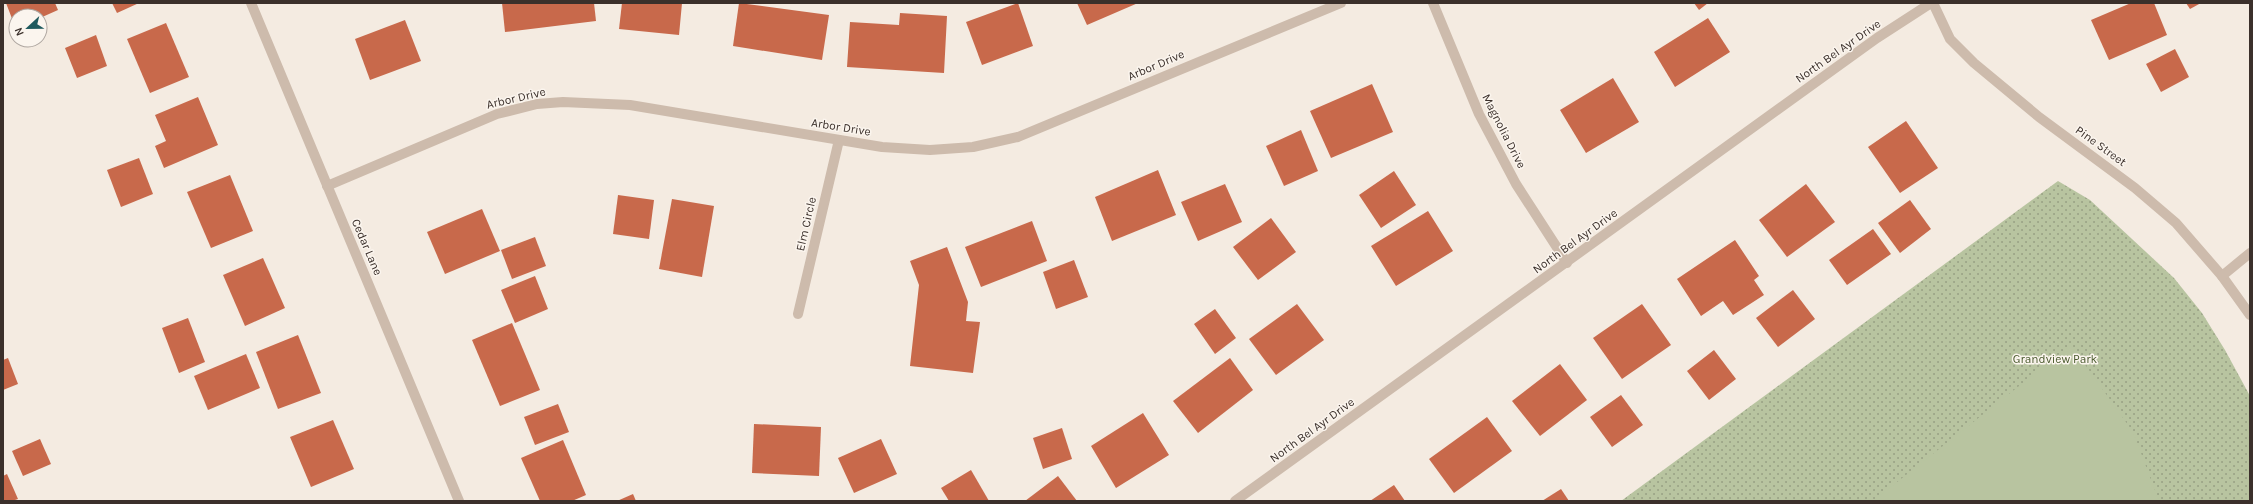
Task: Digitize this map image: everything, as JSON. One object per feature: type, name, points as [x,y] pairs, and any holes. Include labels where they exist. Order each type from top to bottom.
[{"type":"street","name":"Cedar Lane","points":[[251,3],[459,501]]},
{"type":"street","name":"Arbor Drive","points":[[327,186],[497,114],[537,104],[563,102],[630,105],[882,147],[930,150],[973,147],[1018,137],[1341,3]]},
{"type":"street","name":"Magnolia Drive","points":[[1433,3],[1479,114],[1516,184],[1567,262]]},
{"type":"street","name":"North Bel Ayr Drive","points":[[1235,501],[1877,38],[1932,3]]},
{"type":"street","name":"Pine Street","points":[[1932,3],[1950,39],[1974,63],[2038,117],[2135,188],[2176,222],[2222,276],[2250,315]]},
{"type":"street","name":"Elm Circle","points":[[798,314],[839,140]]},
{"type":"street","points":[[2222,276],[2250,253]]},
{"type":"green space","name":"Grandview Park","points":[[2058,181],[2090,200],[2174,278],[2202,313],[2225,350],[2250,396],[2250,501],[1621,501]]},
{"type":"green space","points":[[2071,345],[2133,432],[2159,501],[1873,501]]},
{"type":"building","points":[[6,3],[55,3],[58,10],[48,14],[48,8],[8,8]]},
{"type":"building","points":[[112,3],[139,3],[117,13]]},
{"type":"building","points":[[502,3],[594,3],[596,21],[505,32]]},
{"type":"building","points":[[622,3],[682,3],[679,35],[619,29]]},
{"type":"building","points":[[739,3],[829,15],[822,60],[733,46]]},
{"type":"building","points":[[1018,3],[1033,46],[982,65],[966,22]]},
{"type":"building","points":[[1077,3],[1138,3],[1087,25]]},
{"type":"building","points":[[1694,3],[1708,3],[1699,10]]},
{"type":"building","points":[[2131,3],[2154,3],[2167,35],[2109,60],[2091,20]]},
{"type":"building","points":[[2186,3],[2201,3],[2190,9]]},
{"type":"building","points":[[900,13],[947,16],[944,73],[847,67],[850,22],[899,25]]},
{"type":"building","points":[[1708,18],[1730,52],[1675,87],[1654,52]]},
{"type":"building","points":[[405,20],[421,61],[370,80],[355,39]]},
{"type":"building","points":[[166,23],[189,77],[150,93],[127,39]]},
{"type":"building","points":[[96,35],[107,66],[77,78],[65,48]]},
{"type":"building","points":[[2175,49],[2189,77],[2161,92],[2146,64]]},
{"type":"building","points":[[1613,78],[1639,122],[1586,153],[1560,110]]},
{"type":"building","points":[[1372,84],[1393,132],[1331,158],[1310,111]]},
{"type":"building","points":[[198,97],[218,145],[164,168],[155,146],[166,141],[155,115]]},
{"type":"building","points":[[1906,121],[1938,168],[1900,193],[1868,147]]},
{"type":"building","points":[[1301,130],[1318,171],[1284,186],[1266,146]]},
{"type":"building","points":[[139,158],[153,194],[121,207],[107,170]]},
{"type":"building","points":[[1158,170],[1176,215],[1112,241],[1095,197]]},
{"type":"building","points":[[1394,171],[1416,205],[1381,228],[1359,195]]},
{"type":"building","points":[[230,175],[253,231],[211,248],[187,192]]},
{"type":"building","points":[[1225,184],[1242,222],[1198,241],[1181,202]]},
{"type":"building","points":[[1806,184],[1835,222],[1787,257],[1759,220]]},
{"type":"building","points":[[618,195],[654,200],[649,239],[613,234]]},
{"type":"building","points":[[672,199],[714,206],[702,277],[659,269]]},
{"type":"building","points":[[1910,200],[1931,229],[1900,253],[1878,223]]},
{"type":"building","points":[[482,209],[500,251],[445,274],[427,232]]},
{"type":"building","points":[[1428,211],[1453,251],[1396,286],[1371,246]]},
{"type":"building","points":[[1271,218],[1296,252],[1258,280],[1233,247]]},
{"type":"building","points":[[1032,221],[1047,261],[981,287],[965,247]]},
{"type":"building","points":[[1873,229],[1891,254],[1847,285],[1829,260]]},
{"type":"building","points":[[535,237],[546,266],[512,279],[501,250]]},
{"type":"building","points":[[1735,240],[1759,276],[1754,280],[1764,295],[1733,315],[1723,301],[1701,316],[1677,279]]},
{"type":"building","points":[[947,247],[968,302],[966,321],[980,322],[973,373],[910,366],[919,285],[910,261]]},
{"type":"building","points":[[263,258],[285,308],[245,326],[223,275]]},
{"type":"building","points":[[1074,260],[1088,297],[1056,309],[1043,272]]},
{"type":"building","points":[[535,276],[548,309],[515,323],[501,290]]},
{"type":"building","points":[[1793,290],[1815,319],[1778,347],[1756,318]]},
{"type":"building","points":[[1297,304],[1324,340],[1276,375],[1249,339]]},
{"type":"building","points":[[1642,304],[1671,345],[1622,379],[1593,338]]},
{"type":"building","points":[[1215,309],[1236,338],[1215,354],[1194,324]]},
{"type":"building","points":[[188,318],[205,362],[179,373],[162,328]]},
{"type":"building","points":[[512,323],[540,390],[500,406],[472,340]]},
{"type":"building","points":[[298,335],[321,393],[278,409],[256,352]]},
{"type":"building","points":[[1714,350],[1736,379],[1709,400],[1687,371]]},
{"type":"building","points":[[246,354],[260,388],[208,410],[194,376]]},
{"type":"building","points":[[8,358],[18,384],[3,390],[3,360]]},
{"type":"building","points":[[1230,358],[1253,390],[1198,433],[1173,401]]},
{"type":"building","points":[[1560,364],[1587,400],[1540,436],[1512,401]]},
{"type":"building","points":[[1621,395],[1643,425],[1612,447],[1590,417]]},
{"type":"building","points":[[558,404],[569,432],[535,445],[524,417]]},
{"type":"building","points":[[1143,413],[1169,455],[1116,488],[1091,446]]},
{"type":"building","points":[[1487,417],[1512,451],[1454,493],[1429,459]]},
{"type":"building","points":[[333,420],[354,469],[311,487],[290,437]]},
{"type":"building","points":[[754,424],[821,427],[819,476],[752,473]]},
{"type":"building","points":[[1062,428],[1072,459],[1043,469],[1033,438]]},
{"type":"building","points":[[40,439],[51,464],[23,476],[12,451]]},
{"type":"building","points":[[881,439],[897,474],[854,493],[838,458]]},
{"type":"building","points":[[563,440],[586,495],[572,501],[540,501],[521,458]]},
{"type":"building","points":[[971,470],[989,501],[949,501],[941,488]]},
{"type":"building","points":[[7,474],[18,499],[12,501],[3,501],[3,476]]},
{"type":"building","points":[[1058,476],[1077,501],[1025,501]]},
{"type":"building","points":[[1394,485],[1405,501],[1370,501]]},
{"type":"building","points":[[1561,489],[1569,501],[1542,501]]},
{"type":"building","points":[[633,494],[636,501],[617,501]]}]
